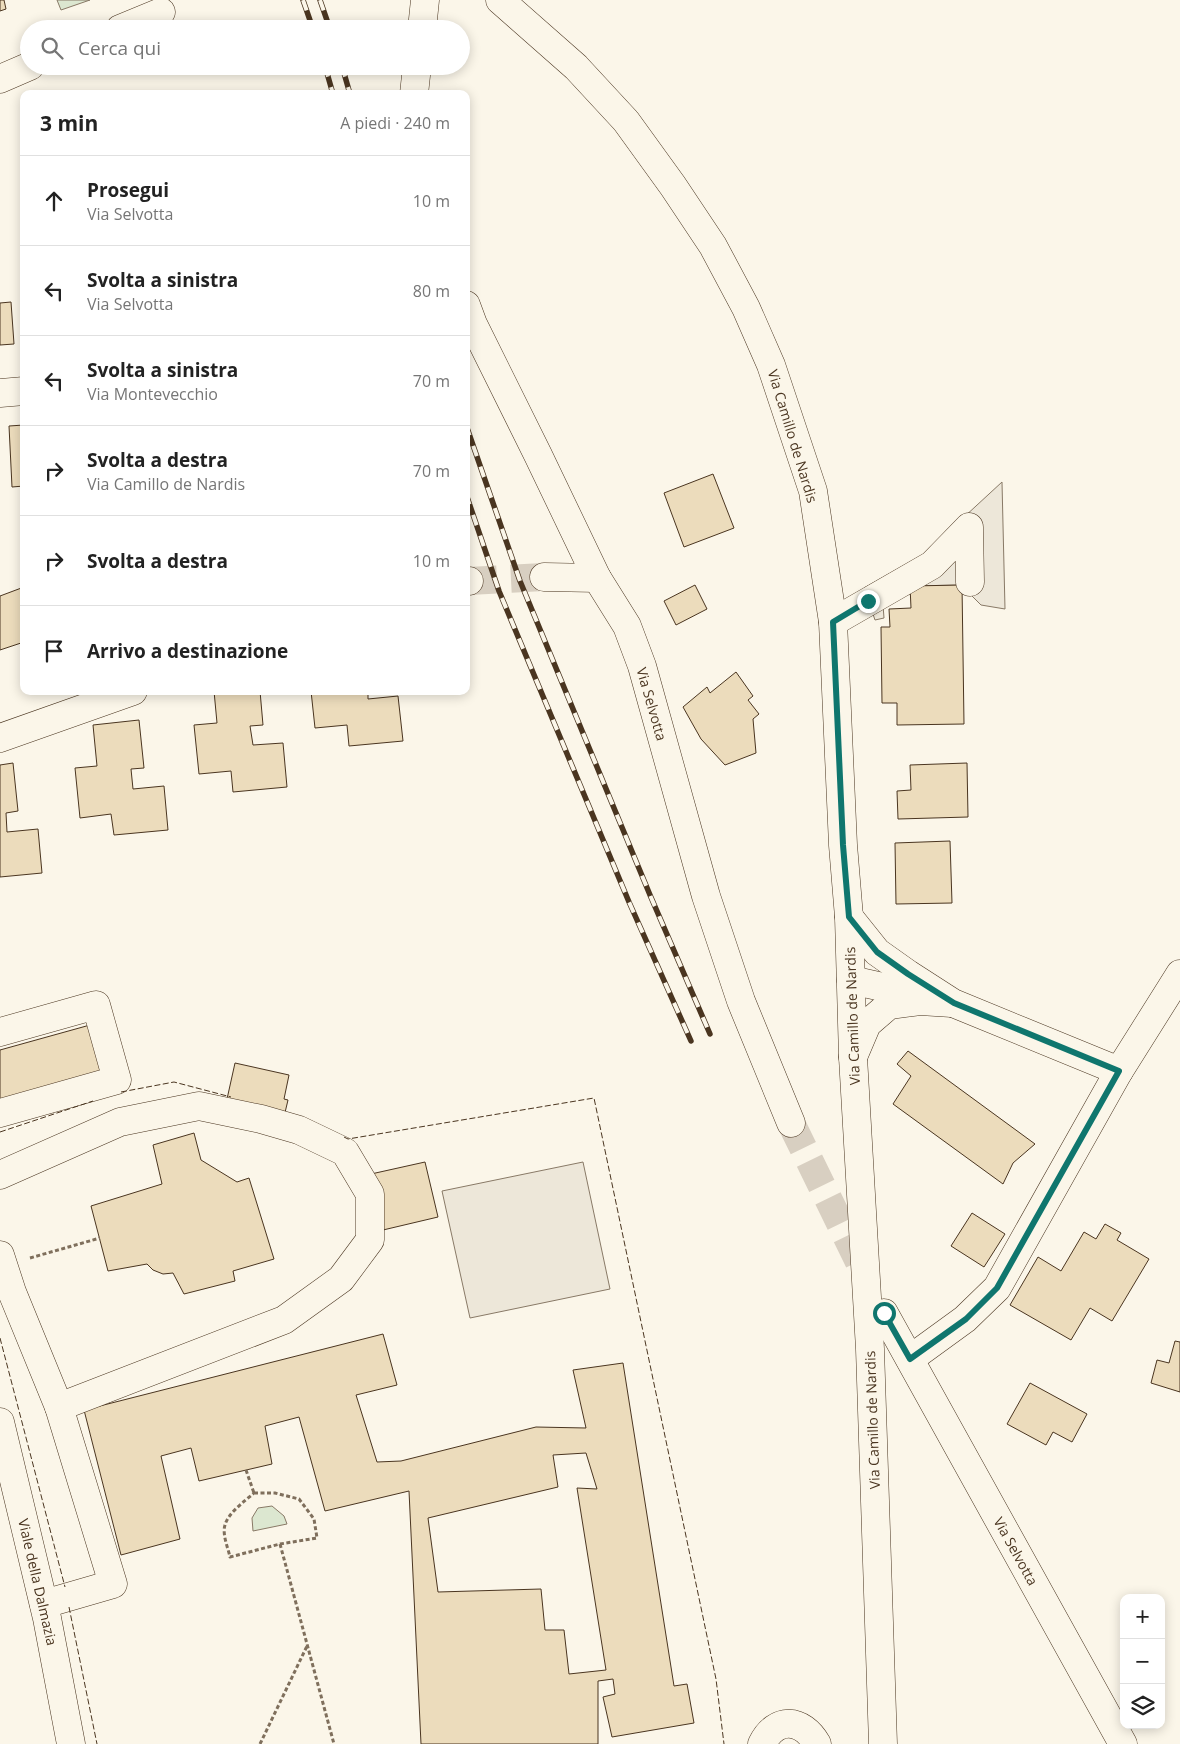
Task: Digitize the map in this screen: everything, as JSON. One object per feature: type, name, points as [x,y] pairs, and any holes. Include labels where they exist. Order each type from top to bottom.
[{"type":"street","points":[[423,20],[425,0]]},
{"type":"street","name":"Via Camillo de Nardis","points":[[500,0],[576,66],[626,122],[673,186],[713,246],[742,300],[771,365],[812,491],[833,622],[843,845],[849,917],[853,1057],[870,1349],[883,1744]]},
{"type":"street","points":[[142,20],[161,12]]},
{"type":"street","points":[[0,79],[20,70]]},
{"type":"street","points":[[414,90],[416,75]]},
{"type":"street","name":"Via Selvotta","points":[[470,316],[597,578],[627,626],[642,666],[712,914],[741,1001],[791,1123]]},
{"type":"street","points":[[0,393],[20,391]]},
{"type":"street","points":[[833,622],[932,565],[969,527],[970,582]]},
{"type":"street","points":[[544,577],[597,578]]},
{"type":"street","points":[[0,738],[122,695]]},
{"type":"street","points":[[849,917],[877,952],[954,1003]]},
{"type":"street","points":[[910,1359],[966,1319],[997,1288],[1119,1071],[1180,974]]},
{"type":"street","points":[[851,980],[954,1003],[1119,1071]]},
{"type":"street","points":[[853,1057],[867,1024],[889,1005],[920,1001],[954,1003]]},
{"type":"street","points":[[0,1032],[96,1005],[117,1080],[0,1114]]},
{"type":"street","points":[[0,1175],[120,1122],[199,1106],[261,1119],[299,1130],[345,1152],[370,1194],[370,1240],[341,1279],[284,1320],[59,1407]]},
{"type":"street","points":[[2,1261],[12,1292],[59,1407],[113,1584],[44,1604]]},
{"type":"street","name":"Via Selvotta","points":[[884,1313],[1123,1744]]},
{"type":"street","name":"Viale della Dalmazia","points":[[1,1427],[44,1604],[71,1744]]},
{"type":"street","points":[[762,1744],[775,1728],[790,1724],[807,1729],[817,1744]]},
{"type":"path","points":[[2,1261],[100,1238]]},
{"type":"path","points":[[246,1470],[254,1493]]},
{"type":"path","points":[[254,1493],[275,1493],[299,1499],[314,1519],[317,1538],[280,1544],[230,1557],[224,1526],[235,1510],[254,1493]]},
{"type":"path","points":[[280,1544],[334,1744]]},
{"type":"path","points":[[260,1744],[307,1645]]},
{"type":"green space","points":[[57,0],[90,0],[61,10]]},
{"type":"green space","points":[[272,1506],[284,1516],[287,1524],[253,1531],[252,1518],[258,1508]]},
{"type":"shaded area","points":[[1002,482],[1005,609],[981,605],[961,585],[911,586],[910,594],[883,605],[884,618],[875,620],[864,588],[924,554]]},
{"type":"shaded area","points":[[583,1162],[610,1289],[470,1318],[442,1191]]},
{"type":"building","points":[[0,0],[4,0],[6,9],[0,11]]},
{"type":"building","points":[[11,302],[14,344],[0,345],[0,303]]},
{"type":"building","points":[[20,425],[20,486],[12,487],[9,426]]},
{"type":"building","points":[[713,474],[734,528],[684,547],[664,493]]},
{"type":"building","points":[[695,585],[707,609],[676,625],[664,601]]},
{"type":"building","points":[[962,585],[964,724],[897,725],[897,703],[882,703],[881,627],[890,627],[889,609],[911,608],[910,586]]},
{"type":"building","points":[[20,588],[20,643],[0,650],[0,596]]},
{"type":"building","points":[[736,672],[753,696],[748,700],[759,714],[753,719],[756,753],[725,765],[701,739],[683,707],[707,687],[710,693]]},
{"type":"building","points":[[214,695],[260,695],[263,725],[250,726],[253,745],[283,743],[287,787],[233,792],[231,771],[199,774],[194,725],[217,723]]},
{"type":"building","points":[[311,695],[368,695],[368,699],[398,696],[403,741],[349,746],[347,725],[315,728]]},
{"type":"building","points":[[139,720],[144,768],[131,769],[133,789],[164,786],[168,830],[114,835],[111,814],[80,818],[75,768],[97,766],[93,725]]},
{"type":"building","points":[[13,763],[18,811],[6,813],[7,832],[38,829],[42,873],[0,877],[0,765]]},
{"type":"building","points":[[967,763],[968,817],[898,819],[897,791],[911,790],[910,765]]},
{"type":"building","points":[[950,841],[952,903],[896,904],[895,843]]},
{"type":"building","points":[[90,1025],[108,1076],[0,1104],[0,1050]]},
{"type":"building","points":[[908,1051],[1035,1144],[1013,1163],[1003,1184],[893,1104],[911,1076],[897,1064]]},
{"type":"building","points":[[235,1063],[289,1075],[284,1099],[288,1100],[283,1121],[225,1108]]},
{"type":"building","points":[[194,1133],[201,1160],[237,1182],[249,1178],[274,1259],[233,1271],[235,1281],[184,1294],[173,1273],[163,1274],[153,1270],[147,1264],[108,1271],[91,1206],[162,1184],[153,1145]]},
{"type":"building","points":[[425,1162],[438,1217],[383,1230],[371,1174]]},
{"type":"building","points":[[972,1213],[1005,1234],[984,1267],[951,1246]]},
{"type":"building","points":[[1105,1224],[1121,1233],[1117,1240],[1149,1259],[1112,1321],[1090,1308],[1071,1340],[1010,1305],[1038,1257],[1061,1271],[1084,1232],[1096,1239]]},
{"type":"building","points":[[383,1334],[397,1385],[356,1395],[377,1462],[401,1461],[536,1427],[586,1428],[573,1370],[623,1363],[674,1686],[687,1684],[694,1723],[612,1737],[603,1697],[615,1694],[613,1679],[598,1681],[598,1744],[421,1744],[409,1491],[325,1511],[299,1417],[265,1426],[272,1464],[199,1481],[191,1448],[161,1456],[180,1539],[121,1555],[84,1410]],"holes":[[[586,1453],[597,1489],[577,1488],[606,1670],[569,1674],[564,1630],[545,1630],[541,1589],[438,1592],[428,1518],[558,1487],[553,1455]]]},
{"type":"building","points":[[1175,1341],[1180,1342],[1180,1392],[1151,1383],[1157,1360],[1169,1363]]},
{"type":"building","points":[[1030,1383],[1087,1414],[1072,1442],[1053,1432],[1046,1445],[1007,1424]]},
{"type":"tunnel","points":[[470,581],[544,577]]},
{"type":"tunnel","points":[[791,1123],[866,1276]]},
{"type":"railway","points":[[303,0],[310,20]]},
{"type":"railway","points":[[320,0],[327,20]]},
{"type":"railway","points":[[328,75],[332,90]]},
{"type":"railway","points":[[345,75],[349,90]]},
{"type":"railway","points":[[470,437],[520,581],[650,895],[710,1034]]},
{"type":"railway","points":[[470,506],[499,591],[629,902],[691,1041]]},
{"type":"fence","points":[[121,1092],[174,1082],[231,1097]]},
{"type":"fence","points":[[344,1137],[348,1139],[594,1098],[716,1679],[724,1744]]},
{"type":"fence","points":[[0,1132],[93,1101]]},
{"type":"fence","points":[[0,1338],[65,1587]]},
{"type":"fence","points":[[69,1607],[97,1744]]},
{"type":"route","points":[[868,601],[833,622],[843,845],[849,917],[877,952],[954,1003],[1119,1071],[997,1288],[966,1319],[910,1359],[884,1313]]}]
